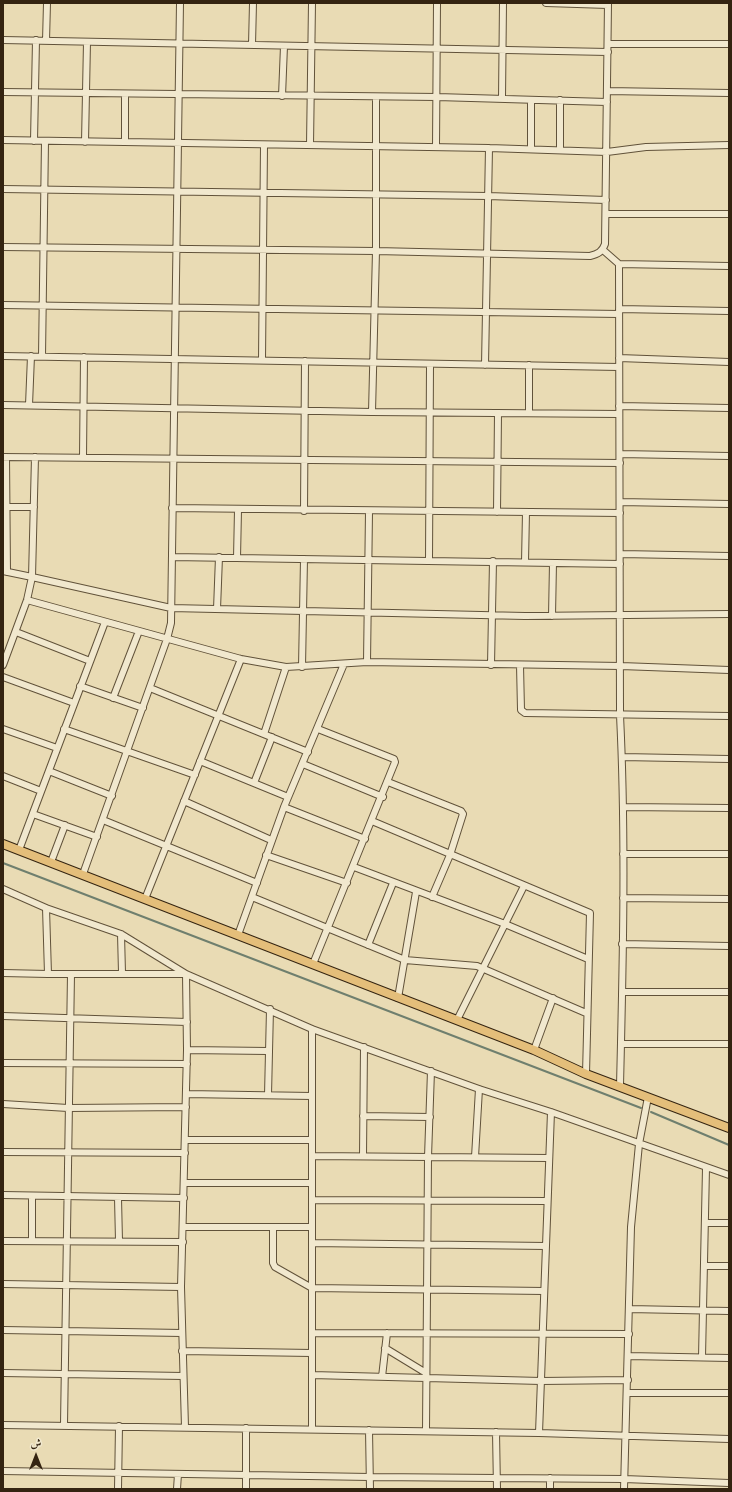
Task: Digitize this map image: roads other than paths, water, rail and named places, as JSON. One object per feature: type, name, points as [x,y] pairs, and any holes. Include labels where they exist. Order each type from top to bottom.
[{"type":"main road","points":[[3,844],[534,1050],[586,1074],[729,1128]]},
{"type":"street","points":[[46,41],[47,3]]},
{"type":"street","points":[[83,874],[128,752],[167,639],[171,623],[176,191],[180,3]]},
{"type":"street","points":[[252,45],[254,3]]},
{"type":"street","points":[[310,145],[312,3]]},
{"type":"street","points":[[436,147],[437,3]]},
{"type":"street","points":[[502,98],[503,3]]},
{"type":"street","points":[[3,246],[376,251],[590,256],[603,250],[605,244],[608,102],[608,4],[546,3]]},
{"type":"street","points":[[3,40],[284,46],[437,47],[608,52]]},
{"type":"street","points":[[34,141],[36,40]]},
{"type":"street","points":[[85,142],[87,42]]},
{"type":"street","points":[[608,44],[729,44]]},
{"type":"street","points":[[282,96],[284,46]]},
{"type":"street","points":[[608,91],[729,93]]},
{"type":"street","points":[[3,92],[502,98],[608,102]]},
{"type":"street","points":[[124,142],[125,94]]},
{"type":"street","points":[[372,412],[377,194],[376,97]]},
{"type":"street","points":[[531,100],[531,149]]},
{"type":"street","points":[[560,100],[560,150]]},
{"type":"street","points":[[3,140],[489,148],[607,152],[646,147],[729,145]]},
{"type":"street","points":[[42,356],[45,141]]},
{"type":"street","points":[[262,360],[264,309],[264,145]]},
{"type":"street","points":[[485,365],[489,148]]},
{"type":"street","points":[[3,189],[488,196],[606,200]]},
{"type":"street","points":[[606,214],[729,214]]},
{"type":"street","points":[[603,250],[619,264],[729,266]]},
{"type":"street","points":[[619,264],[621,554],[620,715],[623,807],[620,1086]]},
{"type":"street","points":[[3,305],[486,312],[729,311]]},
{"type":"street","points":[[3,356],[619,367]]},
{"type":"street","points":[[29,405],[31,356]]},
{"type":"street","points":[[83,457],[84,357]]},
{"type":"street","points":[[619,358],[729,362]]},
{"type":"street","points":[[304,511],[305,361]]},
{"type":"street","points":[[429,560],[431,511],[430,364]]},
{"type":"street","points":[[529,413],[530,365]]},
{"type":"street","points":[[3,405],[372,412],[619,414]]},
{"type":"street","points":[[619,406],[729,408]]},
{"type":"street","points":[[497,512],[498,413]]},
{"type":"street","points":[[620,454],[729,456]]},
{"type":"street","points":[[620,463],[5,457],[5,572],[171,608],[552,616],[620,614],[729,614]]},
{"type":"street","points":[[3,665],[5,652],[16,632],[32,577],[35,457]]},
{"type":"street","points":[[620,502],[729,504]]},
{"type":"street","points":[[5,507],[34,507]]},
{"type":"street","points":[[172,508],[369,512],[431,511],[620,513]]},
{"type":"street","points":[[237,558],[238,510]]},
{"type":"street","points":[[367,662],[369,512]]},
{"type":"street","points":[[525,562],[526,512]]},
{"type":"street","points":[[621,554],[729,556]]},
{"type":"street","points":[[172,557],[620,564]]},
{"type":"street","points":[[217,609],[219,557]]},
{"type":"street","points":[[302,667],[304,559]]},
{"type":"street","points":[[491,665],[493,561]]},
{"type":"street","points":[[552,616],[553,563]]},
{"type":"street","points":[[26,600],[241,659],[286,667],[367,662],[621,666],[729,670]]},
{"type":"street","points":[[19,850],[105,622]]},
{"type":"street","points":[[113,698],[139,631]]},
{"type":"street","points":[[16,632],[90,661]]},
{"type":"street","points":[[145,899],[241,659]]},
{"type":"street","points":[[238,935],[271,840],[344,664]]},
{"type":"street","points":[[520,665],[522,712],[729,716]]},
{"type":"street","points":[[264,734],[286,667]]},
{"type":"street","points":[[3,677],[74,703]]},
{"type":"street","points":[[80,686],[143,708]]},
{"type":"street","points":[[150,688],[308,752]]},
{"type":"street","points":[[3,728],[57,748]]},
{"type":"street","points":[[64,728],[195,775]]},
{"type":"street","points":[[313,964],[383,797],[395,762],[394,759],[318,729]]},
{"type":"street","points":[[254,783],[272,737]]},
{"type":"street","points":[[622,757],[729,759]]},
{"type":"street","points":[[200,761],[288,797]]},
{"type":"street","points":[[303,764],[383,797]]},
{"type":"street","points":[[49,771],[112,796]]},
{"type":"street","points":[[3,776],[41,791]]},
{"type":"street","points":[[388,782],[461,811],[464,816],[450,855],[432,897]]},
{"type":"street","points":[[184,801],[271,840]]},
{"type":"street","points":[[284,807],[365,839]]},
{"type":"street","points":[[623,807],[729,808]]},
{"type":"street","points":[[33,814],[97,837]]},
{"type":"street","points":[[103,820],[257,883]]},
{"type":"street","points":[[372,821],[590,913],[586,1013],[586,1074]]},
{"type":"street","points":[[51,862],[64,825]]},
{"type":"street","points":[[623,854],[729,854]]},
{"type":"street","points":[[266,855],[347,883]]},
{"type":"street","points":[[354,867],[416,892],[505,924],[588,959]]},
{"type":"street","points":[[368,945],[393,883]]},
{"type":"street","points":[[457,1020],[524,886]]},
{"type":"street","points":[[3,889],[46,908],[121,934],[186,974],[270,1009],[312,1029],[479,1089],[551,1112],[729,1175]]},
{"type":"street","points":[[398,998],[416,892]]},
{"type":"street","points":[[252,897],[405,960],[472,965],[586,1013]]},
{"type":"street","points":[[623,898],[729,899]]},
{"type":"street","points":[[46,908],[48,974]]},
{"type":"street","points":[[121,934],[122,973]]},
{"type":"street","points":[[622,944],[729,946]]},
{"type":"street","points":[[3,973],[186,974]]},
{"type":"street","points":[[64,1425],[66,1285],[65,1241],[71,974]]},
{"type":"street","points":[[185,1427],[181,1287],[187,1050],[186,974]]},
{"type":"street","points":[[622,992],[729,992]]},
{"type":"street","points":[[534,1050],[553,998]]},
{"type":"street","points":[[268,1095],[270,1009]]},
{"type":"street","points":[[3,1016],[187,1022]]},
{"type":"street","points":[[312,1029],[312,1429]]},
{"type":"street","points":[[621,1044],[729,1044]]},
{"type":"street","points":[[363,1156],[364,1047]]},
{"type":"street","points":[[187,1050],[268,1051]]},
{"type":"street","points":[[3,1063],[186,1064]]},
{"type":"street","points":[[426,1431],[426,1334],[429,1246],[428,1157],[432,1071]]},
{"type":"street","points":[[475,1157],[479,1089]]},
{"type":"street","points":[[186,1094],[312,1096]]},
{"type":"street","points":[[624,1489],[625,1436],[628,1393],[631,1226],[639,1144],[648,1097]]},
{"type":"street","points":[[3,1104],[68,1108],[186,1107]]},
{"type":"street","points":[[539,1432],[551,1112]]},
{"type":"street","points":[[363,1116],[430,1117]]},
{"type":"street","points":[[185,1140],[312,1140]]},
{"type":"street","points":[[3,1152],[185,1153]]},
{"type":"street","points":[[312,1156],[549,1158]]},
{"type":"street","points":[[702,1357],[706,1168]]},
{"type":"street","points":[[184,1183],[312,1183]]},
{"type":"street","points":[[3,1195],[184,1198]]},
{"type":"street","points":[[32,1196],[32,1241]]},
{"type":"street","points":[[118,1198],[119,1241]]},
{"type":"street","points":[[312,1200],[547,1201]]},
{"type":"street","points":[[705,1223],[729,1223]]},
{"type":"street","points":[[183,1227],[312,1227]]},
{"type":"street","points":[[273,1227],[273,1264],[275,1267],[312,1288],[544,1291]]},
{"type":"street","points":[[3,1241],[183,1242]]},
{"type":"street","points":[[312,1243],[429,1246],[546,1246]]},
{"type":"street","points":[[704,1266],[729,1266]]},
{"type":"street","points":[[3,1284],[181,1287]]},
{"type":"street","points":[[629,1309],[729,1311]]},
{"type":"street","points":[[3,1330],[182,1333]]},
{"type":"street","points":[[312,1333],[629,1334]]},
{"type":"street","points":[[382,1377],[387,1333]]},
{"type":"street","points":[[385,1348],[426,1376]]},
{"type":"street","points":[[182,1350],[312,1353]]},
{"type":"street","points":[[628,1356],[729,1358]]},
{"type":"street","points":[[3,1373],[183,1376]]},
{"type":"street","points":[[312,1375],[382,1377],[426,1376],[541,1381],[628,1380]]},
{"type":"street","points":[[628,1393],[729,1393]]},
{"type":"street","points":[[3,1425],[539,1432],[729,1439]]},
{"type":"street","points":[[118,1489],[119,1426]]},
{"type":"street","points":[[246,1428],[246,1489]]},
{"type":"street","points":[[369,1430],[370,1489]]},
{"type":"street","points":[[496,1432],[497,1489]]},
{"type":"street","points":[[3,1471],[370,1478],[624,1479],[729,1483]]},
{"type":"street","points":[[178,1474],[178,1489]]},
{"type":"street","points":[[550,1478],[550,1489]]},
{"type":"waterway","points":[[3,863],[641,1108]]},
{"type":"waterway","points":[[651,1112],[729,1145]]}]
